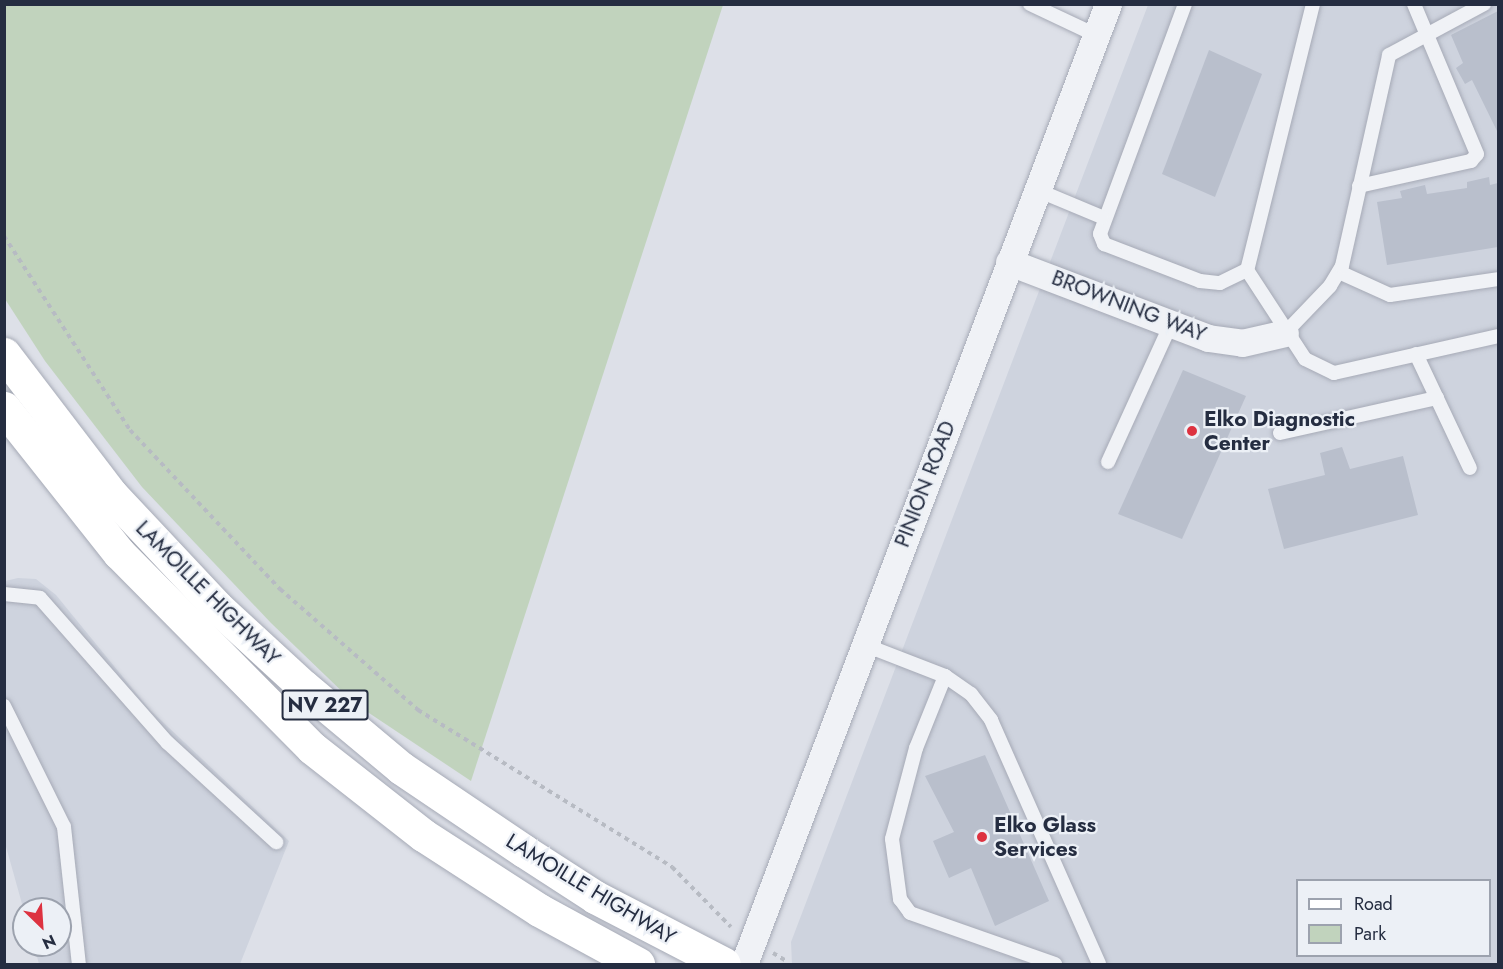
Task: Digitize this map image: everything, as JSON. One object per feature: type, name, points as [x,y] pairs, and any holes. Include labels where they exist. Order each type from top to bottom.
[{"type":"main road","name":"LAMOILLE HIGHWAY","points":[[4,354],[111,494],[217,607],[303,686],[401,768],[524,851],[604,903],[724,964]]},
{"type":"main road","name":"LAMOILLE HIGHWAY","points":[[4,408],[119,553],[312,748],[423,835],[539,910],[638,964]]},
{"type":"street","name":"PINION ROAD","points":[[744,964],[1108,4]]},
{"type":"street","name":"BROWNING WAY","points":[[1009,261],[1171,324],[1242,343],[1285,333]]},
{"type":"lane","points":[[1030,4],[1096,35]]},
{"type":"lane","points":[[1185,4],[1102,217],[1104,244],[1200,281],[1220,283],[1247,270]]},
{"type":"lane","points":[[1313,4],[1247,270],[1285,333],[1305,359],[1334,372],[1497,339]]},
{"type":"lane","points":[[1359,186],[1471,161],[1477,154],[1414,4]]},
{"type":"lane","points":[[1285,333],[1339,272],[1385,61],[1397,47],[1485,4]]},
{"type":"lane","points":[[1037,190],[1102,217]]},
{"type":"lane","points":[[1339,272],[1390,295],[1498,279]]},
{"type":"lane","points":[[1108,462],[1171,324]]},
{"type":"lane","points":[[1416,354],[1470,468]]},
{"type":"lane","points":[[1280,432],[1437,398]]},
{"type":"lane","points":[[4,594],[40,598],[168,743],[276,842]]},
{"type":"lane","points":[[865,645],[945,676],[972,694],[991,720],[1099,964]]},
{"type":"lane","points":[[945,676],[916,748],[892,839],[900,899],[910,913],[1055,964]]},
{"type":"lane","points":[[4,706],[64,827],[79,964]]},
{"type":"path","points":[[4,236],[136,438],[341,646],[448,732],[672,867],[727,925]]},
{"type":"shaded area","points":[[1148,5],[1498,5],[1498,964],[792,964],[791,942]]},
{"type":"shaded area","points":[[18,578],[36,579],[56,595],[149,709],[289,841],[240,964],[39,964],[37,957],[72,957],[72,897],[20,897],[5,843],[5,581]]},
{"type":"green space","points":[[5,4],[723,5],[471,781],[354,703],[271,623],[142,487],[45,361],[5,299]]},
{"type":"building","points":[[1498,11],[1498,133],[1472,80],[1465,84],[1456,68],[1463,63],[1451,35]]},
{"type":"building","points":[[1209,50],[1262,74],[1215,197],[1162,174]]},
{"type":"building","points":[[1489,177],[1490,185],[1498,183],[1498,247],[1387,265],[1377,202],[1402,198],[1400,191],[1425,185],[1427,194],[1467,188],[1467,182]]},
{"type":"building","name":"Elko Diagnostic Center","points":[[1183,370],[1246,396],[1182,539],[1118,514]]},
{"type":"building","points":[[1342,447],[1350,469],[1403,456],[1418,515],[1284,549],[1268,489],[1325,475],[1320,453]]},
{"type":"building","name":"Elko Glass Services","points":[[985,755],[1049,901],[995,926],[971,868],[949,878],[933,841],[954,832],[925,776]]},
{"type":"place","name":"Elko Diagnostic Center","points":[[1192,431]]},
{"type":"place","name":"Elko Glass Services","points":[[982,837]]}]
